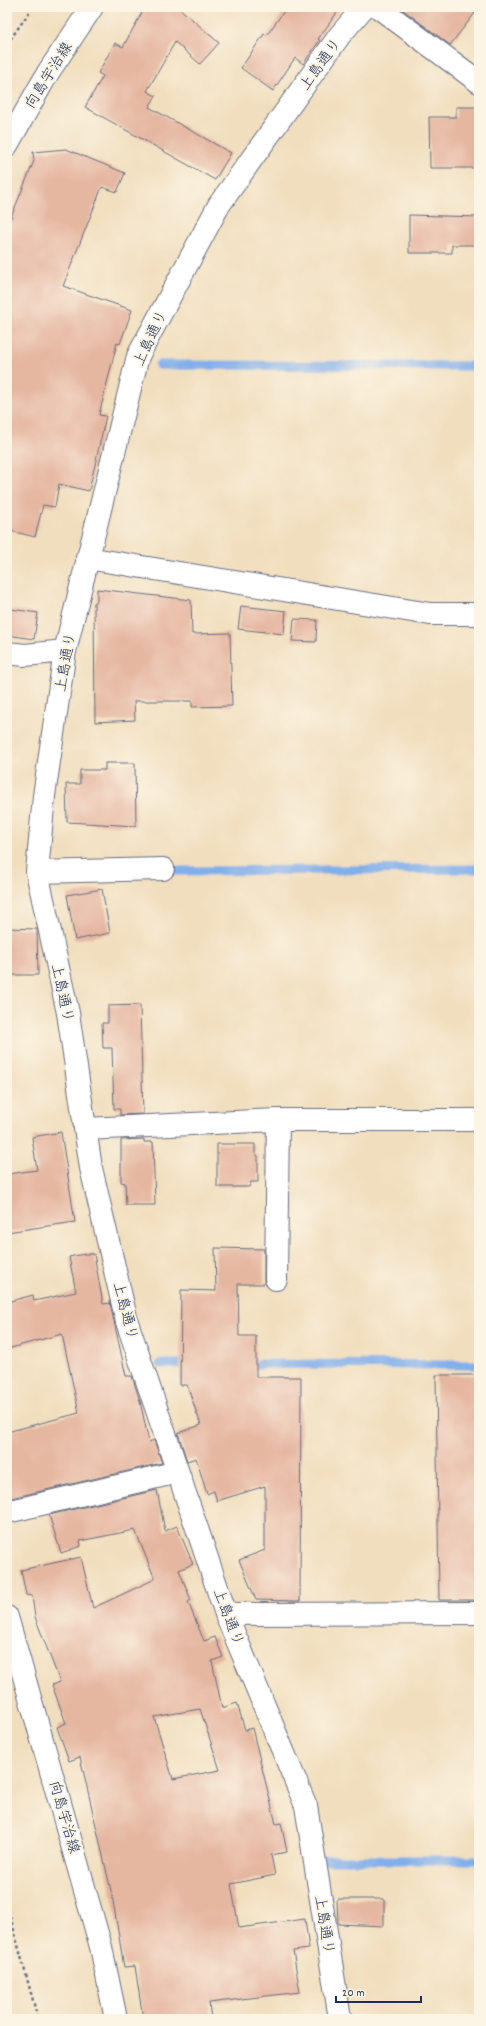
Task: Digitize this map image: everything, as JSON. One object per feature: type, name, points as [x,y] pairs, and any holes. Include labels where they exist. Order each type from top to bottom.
[{"type":"street","name":"向島宇治線","points":[[7,145],[49,71],[92,7]]},
{"type":"street","name":"上島通り","points":[[340,2019],[306,1806],[226,1614],[127,1322],[91,1168],[68,1013],[37,872],[44,796],[65,651],[138,356],[219,205],[340,35],[364,7]]},
{"type":"street","points":[[378,7],[479,82]]},
{"type":"street","points":[[88,558],[430,614],[479,614]]},
{"type":"street","points":[[7,654],[25,655],[65,651]]},
{"type":"street","points":[[37,872],[163,868]]},
{"type":"street","points":[[85,1129],[278,1120],[479,1120]]},
{"type":"street","points":[[276,1279],[278,1120]]},
{"type":"street","points":[[7,1512],[178,1472]]},
{"type":"street","points":[[226,1614],[479,1613]]},
{"type":"street","name":"向島宇治線","points":[[7,1617],[101,1947],[116,2019]]},
{"type":"path","points":[[7,44],[33,7]]},
{"type":"path","points":[[7,1904],[38,2019]]},
{"type":"building","points":[[145,7],[178,7],[219,43],[200,64],[175,42],[147,91],[156,96],[149,107],[231,153],[215,180],[85,107],[103,76],[98,73],[115,43],[123,47]]},
{"type":"building","points":[[287,7],[341,7],[318,39],[320,40],[303,64],[295,58],[273,91],[241,68],[264,34],[267,35]]},
{"type":"building","points":[[399,7],[479,7],[479,8],[450,45]]},
{"type":"building","points":[[456,107],[479,107],[479,168],[430,168],[429,117],[456,117]]},
{"type":"building","points":[[66,149],[125,173],[117,192],[102,187],[63,286],[132,310],[120,344],[117,343],[99,415],[106,416],[89,491],[59,484],[55,507],[43,505],[35,537],[7,530],[7,227],[34,161],[33,152]]},
{"type":"building","points":[[409,215],[479,217],[479,245],[452,245],[452,253],[409,253]]},
{"type":"building","points":[[97,589],[191,600],[192,634],[230,633],[232,706],[192,707],[192,701],[134,701],[135,720],[95,722],[94,603],[97,601]]},
{"type":"building","points":[[241,606],[286,611],[284,634],[238,629]]},
{"type":"building","points":[[11,609],[38,613],[34,639],[7,635]]},
{"type":"building","points":[[294,619],[317,620],[316,642],[292,641]]},
{"type":"building","points":[[105,763],[135,763],[136,826],[67,822],[66,784],[80,784],[80,770],[105,770]]},
{"type":"building","points":[[102,889],[110,933],[75,940],[67,895]]},
{"type":"building","points":[[7,928],[37,929],[38,975],[7,975]]},
{"type":"building","points":[[140,1005],[143,1114],[120,1115],[120,1109],[114,1109],[112,1048],[103,1048],[102,1023],[108,1023],[108,1006]]},
{"type":"building","points":[[61,1132],[75,1222],[7,1232],[7,1174],[37,1170],[32,1137]]},
{"type":"building","points":[[144,1139],[144,1142],[153,1142],[155,1205],[126,1205],[125,1183],[121,1182],[121,1140]]},
{"type":"building","points":[[217,1144],[255,1144],[255,1154],[258,1156],[258,1182],[251,1182],[249,1187],[217,1187]]},
{"type":"building","points":[[215,1248],[264,1249],[264,1284],[238,1284],[239,1336],[256,1336],[256,1377],[301,1377],[300,1601],[256,1600],[239,1560],[265,1550],[265,1486],[217,1501],[214,1491],[207,1494],[196,1458],[187,1461],[178,1433],[201,1425],[187,1385],[180,1385],[181,1290],[216,1291]]},
{"type":"building","points":[[94,1254],[103,1304],[110,1303],[126,1376],[132,1376],[140,1401],[149,1442],[154,1440],[162,1463],[7,1499],[7,1432],[79,1413],[62,1334],[7,1349],[7,1302],[33,1295],[34,1301],[76,1292],[69,1257]]},
{"type":"building","points":[[436,1375],[479,1375],[479,1600],[439,1600]]},
{"type":"building","points":[[157,1490],[165,1531],[177,1526],[193,1564],[179,1570],[191,1600],[188,1602],[204,1641],[215,1637],[223,1657],[212,1661],[222,1708],[237,1703],[245,1730],[252,1728],[276,1824],[281,1823],[287,1852],[271,1855],[275,1875],[231,1884],[239,1928],[305,1919],[309,1949],[293,1951],[300,1992],[209,2003],[211,2019],[143,2019],[135,1966],[124,1967],[112,1895],[80,1757],[69,1761],[57,1727],[66,1723],[52,1685],[60,1682],[35,1617],[32,1596],[26,1595],[21,1570],[81,1557],[93,1608],[155,1579],[135,1530],[80,1541],[81,1546],[61,1553],[49,1515]],"holes":[[[200,1709],[220,1770],[173,1779],[154,1717]]]},
{"type":"building","points":[[337,1899],[384,1899],[384,1926],[338,1924]]},
{"type":"waterway","points":[[159,365],[479,366]]},
{"type":"waterway","points":[[173,871],[479,869]]},
{"type":"waterway","points":[[160,1364],[191,1364]]},
{"type":"waterway","points":[[244,1364],[479,1365]]},
{"type":"waterway","points":[[324,1860],[479,1860]]}]
